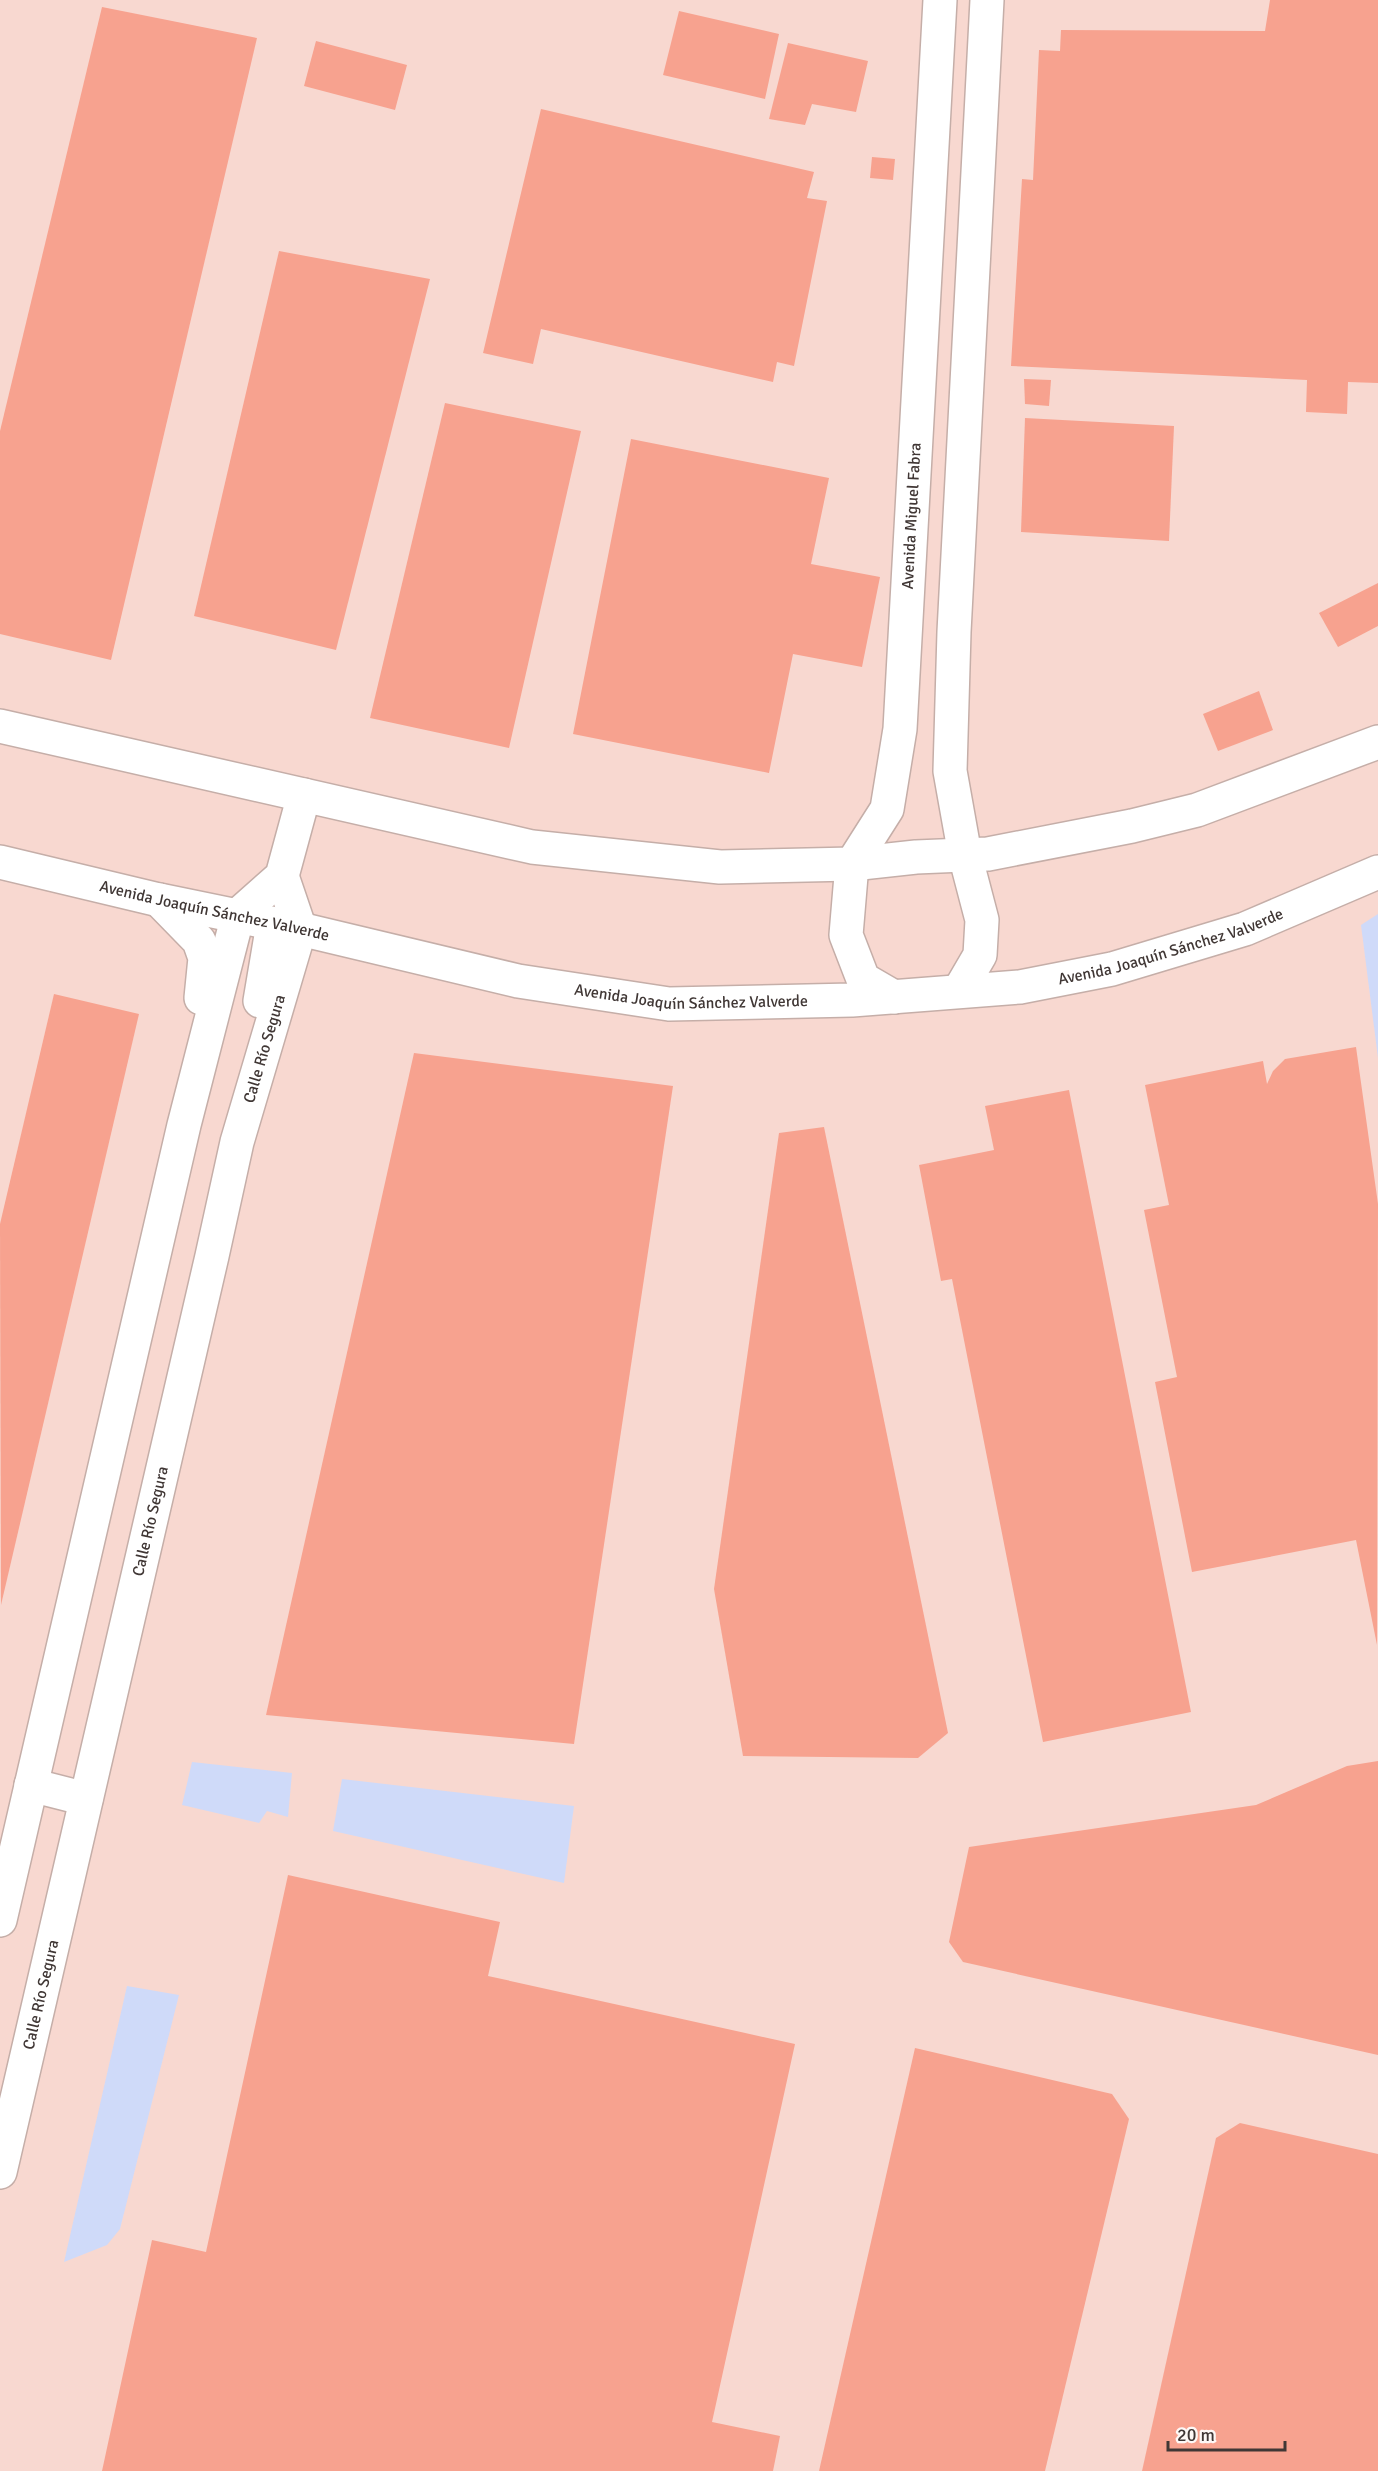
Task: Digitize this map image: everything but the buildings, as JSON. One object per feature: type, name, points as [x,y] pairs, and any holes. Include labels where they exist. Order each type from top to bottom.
[{"type":"main road","name":"Avenida Miguel Fabra","points":[[894,997],[863,979],[846,935],[852,864],[887,809],[900,729],[940,0]]},
{"type":"main road","points":[[959,992],[980,955],[982,920],[965,855],[950,771],[954,632],[987,0]]},
{"type":"main road","points":[[0,726],[532,847],[720,867],[852,864],[988,854],[1110,831],[1197,810],[1378,742]]},
{"type":"main road","points":[[287,926],[282,876],[304,795]]},
{"type":"main road","name":"Avenida Joaquín Sánchez Valverde","points":[[0,862],[159,900],[287,926],[518,981],[669,1004],[852,1000],[1020,987],[1112,969],[1245,929],[1378,872]]},
{"type":"main road","points":[[0,1920],[184,1125],[238,915],[282,876]]},
{"type":"main road","points":[[159,900],[199,941],[205,958],[184,1125]]},
{"type":"main road","name":"Calle Río Segura","points":[[0,2172],[287,926]]},
{"type":"main road","points":[[31,1785],[86,1799]]},
{"type":"shaded area","points":[[0,0],[1378,0],[1378,2471],[0,2471]]},
{"type":"shaded area","points":[[1378,914],[1378,1058],[1361,925]]},
{"type":"shaded area","points":[[192,1762],[292,1773],[288,1817],[267,1811],[259,1823],[182,1805]]},
{"type":"shaded area","points":[[342,1779],[574,1806],[564,1883],[333,1831]]},
{"type":"shaded area","points":[[127,1986],[179,1995],[120,2229],[107,2245],[64,2262]]}]
